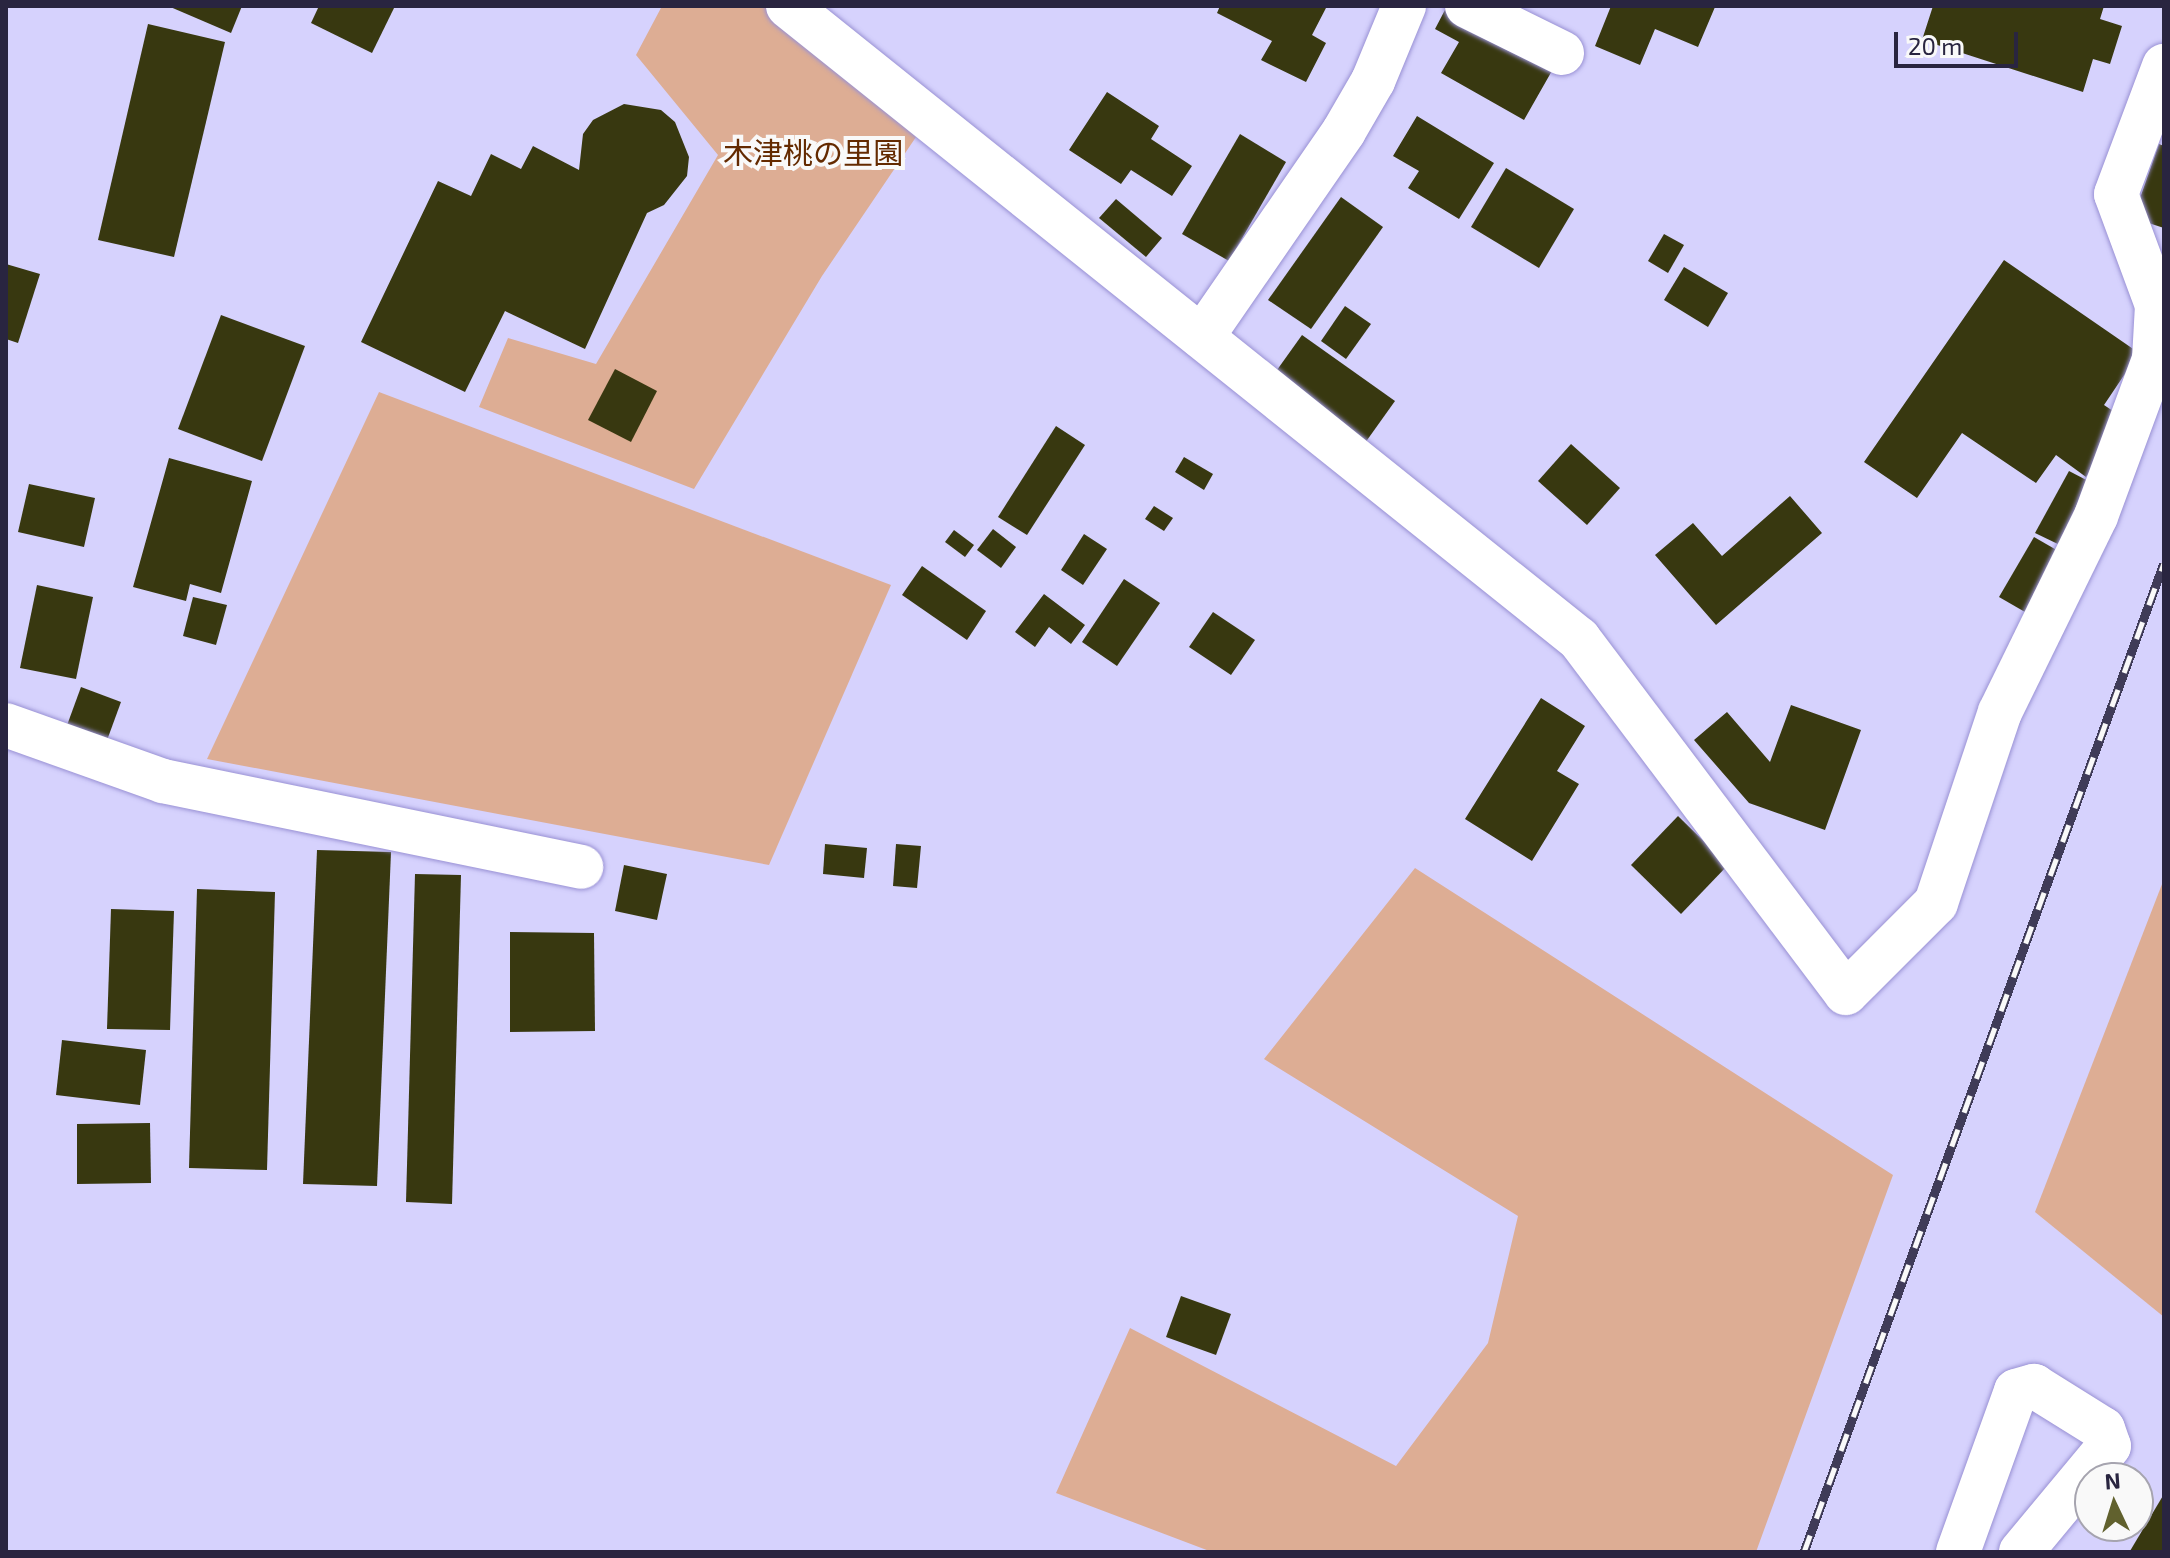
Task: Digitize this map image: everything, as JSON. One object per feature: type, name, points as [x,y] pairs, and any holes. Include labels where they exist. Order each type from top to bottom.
[{"type":"street","points":[[788,6],[1579,639],[1846,993],[1936,903],[2000,712],[2096,516],[2154,359],[2157,305],[2116,194],[2164,66]]},
{"type":"street","points":[[1467,6],[1562,53]]},
{"type":"street","points":[[1202,337],[1344,131],[1373,81],[1398,7]]},
{"type":"street","points":[[6,725],[163,781],[581,867]]},
{"type":"street","points":[[1958,1552],[2016,1391],[2034,1386],[2103,1429],[2109,1446],[2021,1552]]},
{"type":"green space","name":"木津桃の里園","points":[[662,6],[764,6],[916,137],[822,276],[694,489],[479,407],[508,338],[596,364],[718,155],[636,55]]},
{"type":"green space","points":[[379,392],[891,585],[769,865],[207,759]]},
{"type":"green space","points":[[1415,868],[1893,1175],[1756,1552],[1212,1552],[1056,1493],[1130,1328],[1396,1466],[1488,1343],[1518,1216],[1264,1059]]},
{"type":"green space","points":[[2164,879],[2164,1317],[2035,1212]]},
{"type":"building","points":[[168,6],[242,6],[231,33]]},
{"type":"building","points":[[319,6],[395,6],[372,53],[311,23]]},
{"type":"building","points":[[1220,6],[1327,6],[1312,35],[1326,43],[1306,82],[1261,60],[1272,41],[1217,13]]},
{"type":"building","points":[[1611,6],[1715,7],[1698,47],[1655,29],[1640,65],[1595,46]]},
{"type":"building","points":[[1933,6],[2104,6],[2100,19],[2122,26],[2110,64],[2093,59],[2083,92],[1922,40]]},
{"type":"building","points":[[1446,8],[1553,69],[1524,120],[1441,73],[1459,42],[1435,29]]},
{"type":"building","points":[[148,24],[225,42],[174,257],[98,240]]},
{"type":"building","points":[[1107,92],[1159,126],[1151,139],[1192,166],[1172,196],[1131,170],[1121,184],[1069,150]]},
{"type":"building","points":[[624,104],[661,110],[675,122],[689,157],[687,176],[664,205],[647,213],[585,349],[505,311],[465,392],[361,342],[438,181],[471,196],[491,154],[521,169],[533,146],[579,170],[583,134],[593,120]]},
{"type":"building","points":[[1417,116],[1494,163],[1459,219],[1408,188],[1419,171],[1393,156]]},
{"type":"building","points":[[1240,134],[1286,162],[1229,261],[1182,234]]},
{"type":"building","points":[[2159,144],[2164,146],[2164,228],[2133,218]]},
{"type":"building","points":[[1506,168],[1574,209],[1539,268],[1471,227]]},
{"type":"building","points":[[1341,197],[1383,227],[1311,329],[1268,300]]},
{"type":"building","points":[[1116,199],[1162,238],[1146,257],[1099,218]]},
{"type":"building","points":[[1664,234],[1684,245],[1668,273],[1648,261]]},
{"type":"building","points":[[2004,260],[2139,353],[2104,405],[2125,419],[2086,477],[2056,455],[2036,483],[1962,433],[1917,498],[1864,462]]},
{"type":"building","points":[[6,264],[40,274],[18,343],[6,339]]},
{"type":"building","points":[[1684,267],[1728,293],[1708,327],[1664,300]]},
{"type":"building","points":[[1345,306],[1371,324],[1346,359],[1321,341]]},
{"type":"building","points":[[221,315],[305,346],[262,461],[178,429]]},
{"type":"building","points":[[1302,335],[1395,401],[1365,443],[1272,377]]},
{"type":"building","points":[[615,369],[657,391],[631,442],[588,420]]},
{"type":"building","points":[[1056,426],[1085,445],[1027,535],[998,517]]},
{"type":"building","points":[[1571,444],[1620,488],[1587,525],[1538,481]]},
{"type":"building","points":[[1184,457],[1213,474],[1204,490],[1175,472]]},
{"type":"building","points":[[169,458],[252,481],[221,593],[190,584],[186,601],[133,587]]},
{"type":"building","points":[[2069,471],[2094,484],[2062,546],[2035,533]]},
{"type":"building","points":[[29,484],[95,498],[84,547],[18,532]]},
{"type":"building","points":[[1790,496],[1822,533],[1716,625],[1655,555],[1693,523],[1722,556]]},
{"type":"building","points":[[1154,506],[1173,518],[1164,531],[1145,519]]},
{"type":"building","points":[[993,529],[1016,547],[1001,568],[977,550]]},
{"type":"building","points":[[954,530],[974,545],[965,557],[945,542]]},
{"type":"building","points":[[1084,534],[1107,549],[1083,585],[1061,570]]},
{"type":"building","points":[[2034,537],[2060,552],[2025,612],[1999,597]]},
{"type":"building","points":[[922,566],[986,611],[967,640],[902,595]]},
{"type":"building","points":[[1124,579],[1160,603],[1117,666],[1082,642]]},
{"type":"building","points":[[37,585],[93,597],[76,679],[20,668]]},
{"type":"building","points":[[1044,594],[1085,625],[1071,644],[1049,627],[1035,647],[1015,632]]},
{"type":"building","points":[[193,597],[227,605],[216,645],[183,636]]},
{"type":"building","points":[[1213,612],[1255,640],[1231,675],[1189,647]]},
{"type":"building","points":[[81,687],[121,702],[106,743],[66,728]]},
{"type":"building","points":[[1541,698],[1585,726],[1557,771],[1579,784],[1532,861],[1465,819]]},
{"type":"building","points":[[1791,705],[1861,730],[1825,830],[1749,803],[1694,740],[1727,712],[1770,762]]},
{"type":"building","points":[[1678,816],[1728,865],[1681,914],[1631,865]]},
{"type":"building","points":[[825,844],[867,848],[864,878],[823,874]]},
{"type":"building","points":[[896,844],[921,846],[917,888],[893,886]]},
{"type":"building","points":[[317,850],[391,852],[377,1186],[303,1184]]},
{"type":"building","points":[[624,865],[667,874],[657,920],[615,911]]},
{"type":"building","points":[[415,874],[461,875],[452,1204],[406,1202]]},
{"type":"building","points":[[197,889],[275,892],[267,1170],[189,1168]]},
{"type":"building","points":[[111,909],[174,911],[170,1030],[107,1029]]},
{"type":"building","points":[[510,932],[594,933],[595,1031],[510,1032]]},
{"type":"building","points":[[62,1040],[146,1050],[140,1105],[56,1095]]},
{"type":"building","points":[[150,1123],[151,1183],[77,1184],[77,1124]]},
{"type":"building","points":[[1181,1296],[1231,1314],[1216,1355],[1166,1337]]},
{"type":"building","points":[[2164,1494],[2164,1552],[2130,1551],[2135,1542],[2154,1542],[2154,1511]]},
{"type":"railway","points":[[1804,1552],[2164,563]]}]
